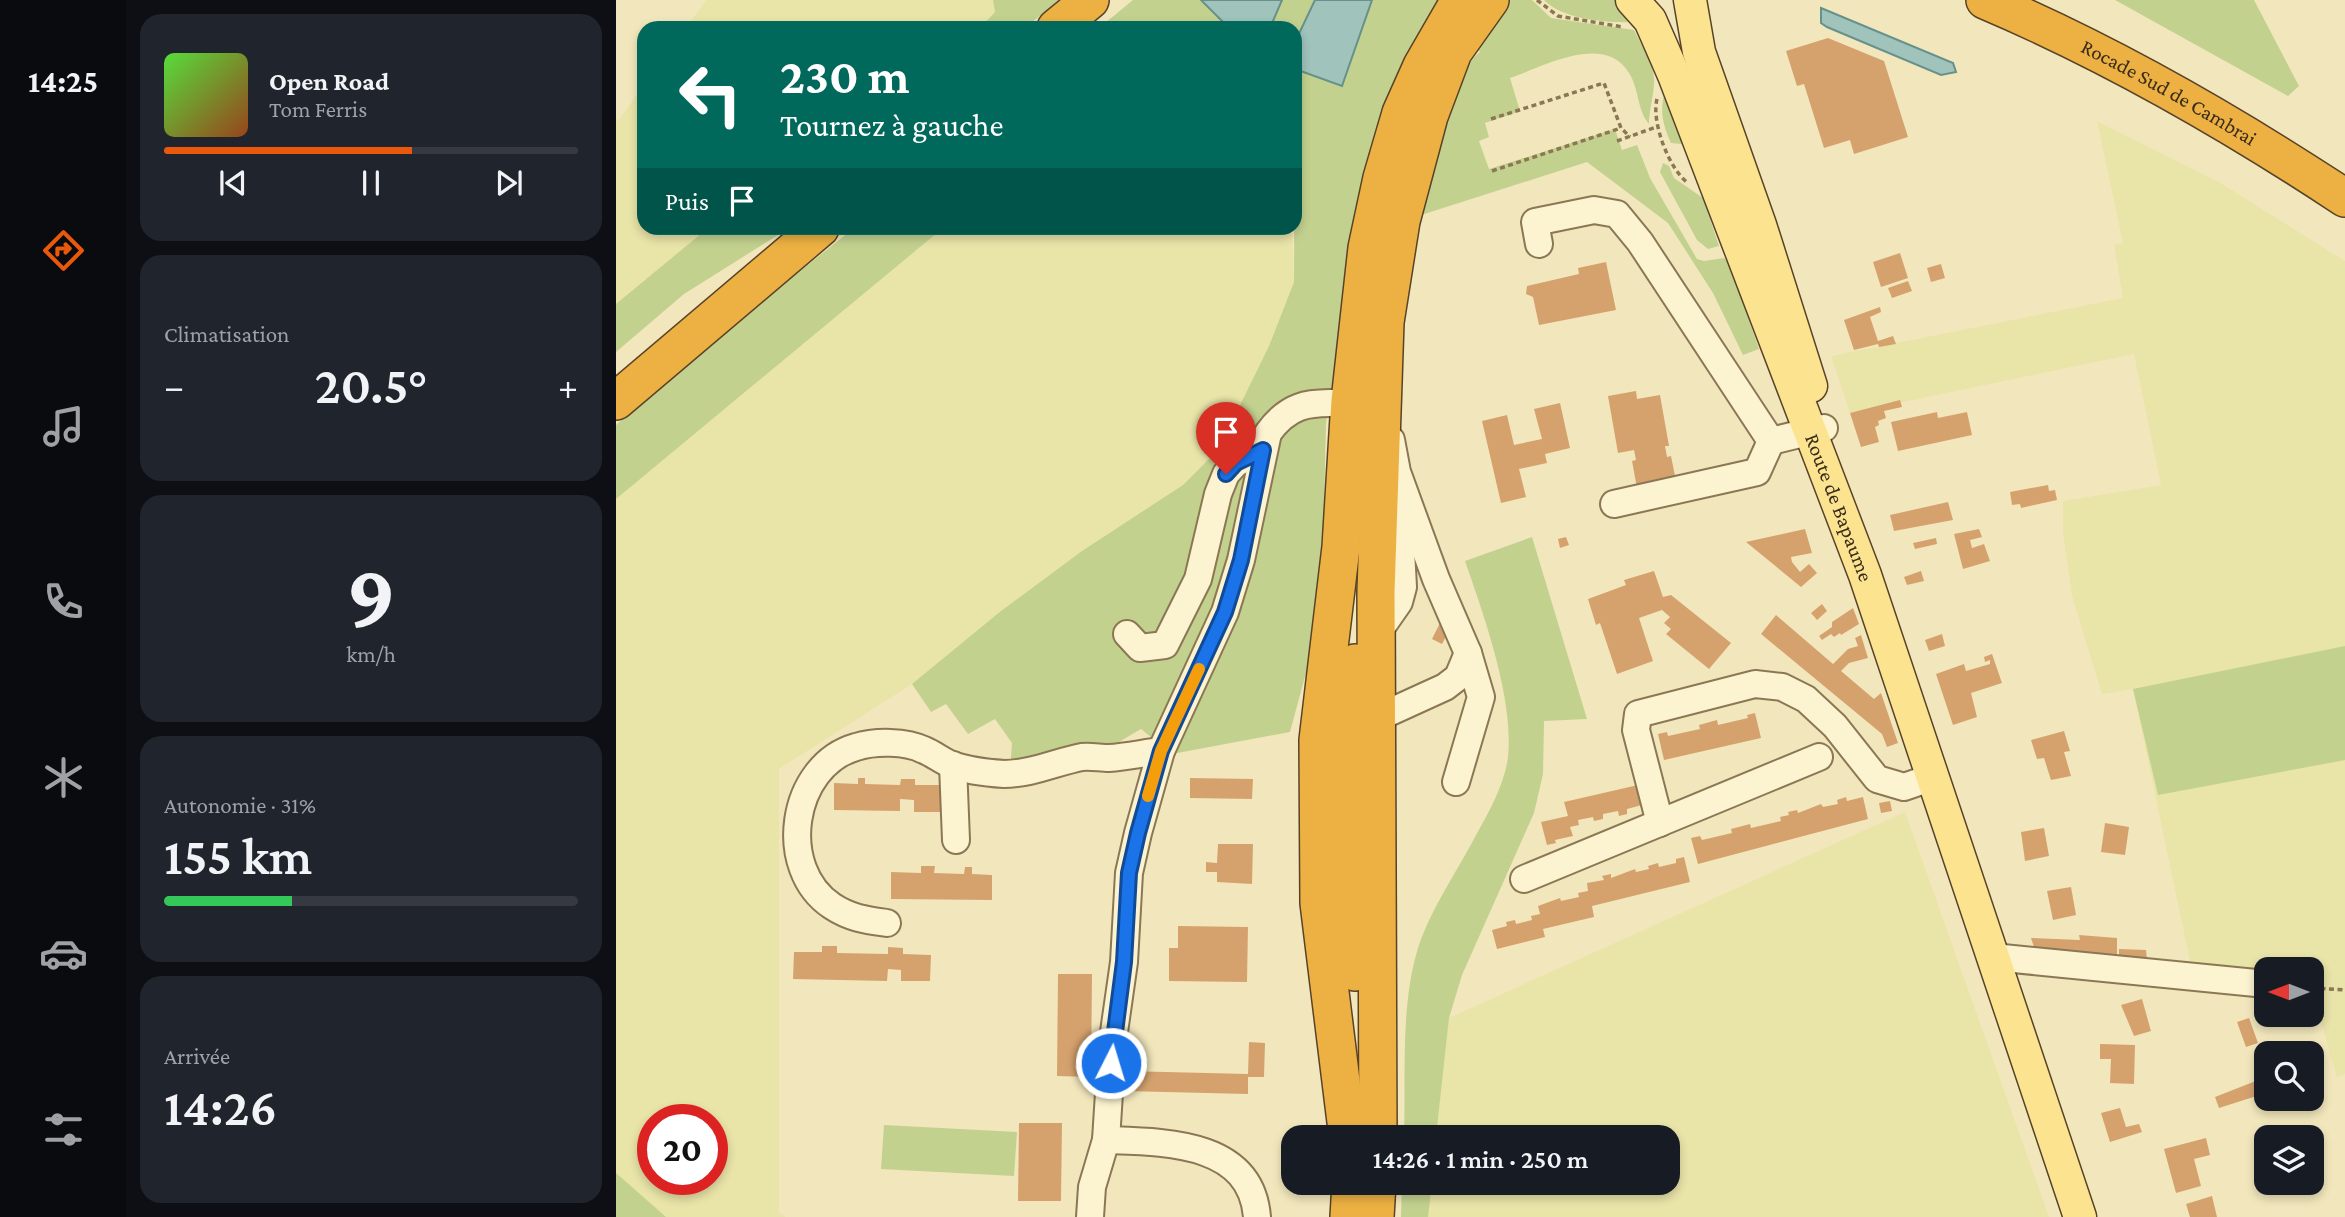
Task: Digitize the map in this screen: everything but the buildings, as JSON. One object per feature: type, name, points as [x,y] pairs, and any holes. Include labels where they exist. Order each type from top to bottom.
[{"type":"highway","points":[[1064,21],[1090,0]]},
{"type":"highway","points":[[1368,1125],[1377,635],[1368,405],[1367,248],[1382,178],[1401,113],[1422,66],[1460,0]]},
{"type":"highway","points":[[1366,1125],[1319,904],[1318,740],[1341,547],[1385,322],[1401,220],[1429,116],[1453,52],[1490,0]]},
{"type":"highway","name":"Rocade Sud de Cambrai","points":[[1985,0],[2118,62],[2251,136],[2345,198]]},
{"type":"highway","points":[[616,401],[812,235]]},
{"type":"highway","points":[[1349,1217],[1350,1195]]},
{"type":"highway","points":[[1375,1217],[1376,1195]]},
{"type":"main road","name":"Route de Bapaume","points":[[1690,0],[1699,52],[1760,225],[1817,430],[2080,1217]]},
{"type":"main road","name":"Route de Bapaume","points":[[1632,13],[1656,31],[1709,170],[1817,430]]},
{"type":"main road","points":[[1709,170],[1740,217],[1749,224],[1760,225]]},
{"type":"street","points":[[1539,244],[1535,222],[1594,211],[1617,214],[1640,242],[1772,441]]},
{"type":"street","points":[[1104,1217],[1103,1151],[1112,1046],[1124,962],[1129,873],[1138,833],[1161,751],[1225,612],[1241,560],[1268,433],[1278,419],[1296,407],[1317,402],[1368,405],[1468,653],[1482,697],[1456,782]]},
{"type":"street","points":[[1772,441],[1817,430]]},
{"type":"street","points":[[1614,504],[1757,472],[1772,441]]},
{"type":"street","points":[[1127,634],[1140,648],[1165,645],[1198,579],[1218,494],[1226,474],[1236,463],[1263,450]]},
{"type":"street","points":[[1377,635],[1399,602],[1403,587],[1396,472]]},
{"type":"street","points":[[1377,718],[1445,687],[1458,677],[1468,653]]},
{"type":"street","points":[[1660,823],[1636,730],[1638,714],[1755,684],[1782,687],[1806,699],[1835,726],[1877,779],[1904,787],[1933,776]]},
{"type":"street","points":[[887,923],[855,919],[830,905],[800,868],[796,837],[799,813],[811,784],[827,764],[854,747],[881,743],[921,748],[953,765],[1004,774],[1029,771],[1085,757],[1107,758],[1161,751]]},
{"type":"street","points":[[1524,879],[1819,757]]},
{"type":"street","points":[[953,765],[956,840]]},
{"type":"street","points":[[1993,957],[2254,983]]},
{"type":"street","points":[[1103,1151],[1171,1143],[1219,1157],[1241,1176],[1255,1199],[1257,1217]]},
{"type":"street","points":[[1090,1217],[1092,1187],[1103,1151]]},
{"type":"path","points":[[1537,0],[1558,16],[1613,27],[1632,13]]},
{"type":"path","points":[[1491,119],[1604,83],[1621,128],[1630,137]]},
{"type":"path","points":[[1617,141],[1659,126]]},
{"type":"path","points":[[1492,170],[1621,128]]},
{"type":"path","points":[[2324,989],[2345,990]]},
{"type":"shaded area","points":[[706,0],[993,0],[995,12],[987,21],[691,21]]},
{"type":"shaded area","points":[[637,95],[637,235],[700,235],[616,304],[616,119],[619,120]]},
{"type":"shaded area","points":[[2097,121],[2219,182],[2345,261],[2345,1074],[2337,1077],[2322,1027],[2324,957],[2254,957],[2254,971],[2191,966],[2133,689],[2102,694],[2072,596],[2063,532],[2063,501],[2161,485],[2134,354],[1850,413],[1831,356],[2123,298],[2114,245],[2123,243]]},
{"type":"shaded area","points":[[935,235],[1292,235],[1294,282],[1269,346],[1218,450],[1183,485],[912,684],[779,769],[779,1213],[786,1217],[616,1217],[616,499]]},
{"type":"shaded area","points":[[1905,812],[2049,1217],[1428,1217],[1431,1195],[1680,1195],[1680,1125],[1437,1125],[1449,1018]]},
{"type":"green space","points":[[993,0],[1059,0],[1034,21],[987,21],[995,12]]},
{"type":"green space","points":[[1133,0],[1201,0],[1222,21],[1108,21]]},
{"type":"green space","points":[[1282,0],[1441,0],[1342,344],[1326,423],[1323,552],[1310,658],[1290,732],[1172,754],[1141,729],[1102,752],[1010,770],[1012,743],[995,719],[968,734],[946,704],[931,712],[912,684],[1001,611],[1082,551],[1183,485],[1218,450],[1269,346],[1294,282],[1294,235],[1302,235],[1302,21],[1273,21]]},
{"type":"green space","points":[[1507,0],[1532,0],[1551,18],[1634,30],[1651,66],[1654,89],[1649,124],[1642,112],[1629,73],[1618,61],[1604,55],[1572,56],[1510,78],[1520,111],[1485,123],[1489,137],[1479,141],[1489,169],[1615,129],[1622,150],[1637,145],[1650,178],[1697,259],[1704,261],[1724,258],[1729,263],[1759,349],[1743,355],[1713,293],[1668,223],[1587,162],[1418,216],[1451,103],[1470,63],[1480,52],[1472,44]]},
{"type":"green space","points":[[1544,0],[1622,0],[1634,22],[1599,21],[1574,16],[1552,7]]},
{"type":"green space","points":[[2115,0],[2254,0],[2299,86],[2288,96]]},
{"type":"green space","points":[[1665,92],[1685,141],[1681,144],[1671,143],[1666,130],[1662,112]]},
{"type":"green space","points":[[1663,163],[1669,166],[1674,178],[1703,198],[1719,246],[1708,249],[1697,240],[1660,172]]},
{"type":"green space","points":[[700,235],[778,235],[684,294],[616,352],[616,304]]},
{"type":"green space","points":[[845,235],[935,235],[616,499],[616,425],[705,347]]},
{"type":"green space","points":[[1532,537],[1587,719],[1544,721],[1543,774],[1534,813],[1462,975],[1449,1018],[1437,1125],[1404,1125],[1406,1018],[1418,948],[1437,904],[1496,797],[1508,757],[1509,734],[1502,684],[1489,632],[1465,561]]},
{"type":"green space","points":[[2345,646],[2345,760],[2158,795],[2133,689]]},
{"type":"green space","points":[[884,1125],[1017,1132],[1014,1176],[881,1169]]},
{"type":"green space","points":[[616,1173],[637,1191],[637,1195],[641,1195],[666,1217],[616,1217]]},
{"type":"green space","points":[[1402,1195],[1431,1195],[1428,1217],[1401,1217]]},
{"type":"water","points":[[1201,0],[1282,0],[1273,21],[1222,21]]},
{"type":"water","points":[[1315,0],[1372,0],[1342,86],[1302,72],[1302,27]]},
{"type":"water","points":[[1821,8],[1953,63],[1956,72],[1941,75],[1827,27],[1821,23]]},
{"type":"slow traffic","points":[[1148,796],[1161,751],[1199,669]]},
{"type":"route","points":[[1111,1063],[1124,962],[1129,873],[1138,833],[1161,751],[1225,612],[1241,560],[1263,450],[1249,454],[1226,474]]}]
